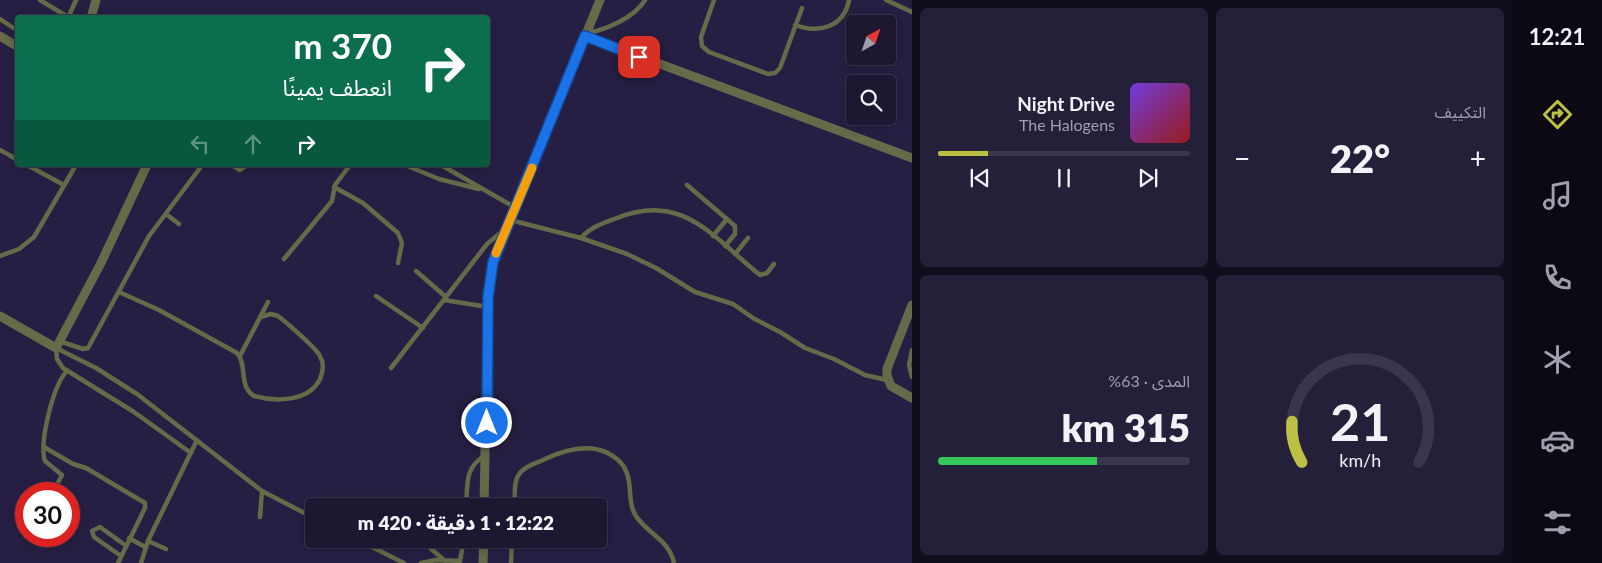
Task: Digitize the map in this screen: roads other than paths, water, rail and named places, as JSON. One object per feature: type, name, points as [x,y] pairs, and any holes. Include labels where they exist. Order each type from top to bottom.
[{"type":"street","points":[[91,15],[96,0]]},
{"type":"street","points":[[484,498],[488,307],[493,262],[600,0]]},
{"type":"street","points":[[586,34],[912,158]]},
{"type":"street","points":[[0,36],[15,45]]},
{"type":"street","points":[[0,316],[57,344],[101,263],[146,167]]},
{"type":"street","points":[[912,306],[887,369],[888,380],[894,389],[912,398]]},
{"type":"street","points":[[483,563],[484,548]]},
{"type":"lane","points":[[40,0],[65,15]]},
{"type":"lane","points":[[69,15],[76,0]]},
{"type":"lane","points":[[586,34],[630,15],[645,0]]},
{"type":"lane","points":[[714,0],[701,37],[702,46],[710,52],[768,74],[775,73],[780,68],[802,8]]},
{"type":"lane","points":[[795,26],[813,30],[829,27],[842,17],[849,0]]},
{"type":"lane","points":[[886,0],[912,12]]},
{"type":"lane","points":[[0,19],[15,29]]},
{"type":"lane","points":[[0,150],[15,158]]},
{"type":"lane","points":[[31,167],[64,185]]},
{"type":"lane","points":[[0,256],[19,249],[30,242],[75,167]]},
{"type":"lane","points":[[57,344],[83,349],[88,348],[141,250],[200,167]]},
{"type":"lane","points":[[284,259],[332,201],[334,187],[349,167]]},
{"type":"lane","points":[[409,167],[438,180],[483,189]]},
{"type":"lane","points":[[444,167],[516,208]]},
{"type":"lane","points":[[687,185],[735,226],[736,231],[725,246]]},
{"type":"lane","points":[[334,187],[363,203],[398,233],[402,243],[398,263]]},
{"type":"lane","points":[[581,238],[591,229],[634,211],[655,208],[686,216],[760,274],[765,274],[774,264]]},
{"type":"lane","points":[[166,214],[179,224]]},
{"type":"lane","points":[[713,236],[727,219]]},
{"type":"lane","points":[[391,368],[491,239],[508,224],[581,238],[642,261],[695,292],[733,304],[752,318],[812,351],[834,359],[865,375],[888,380]]},
{"type":"lane","points":[[735,254],[748,238]]},
{"type":"lane","points":[[416,271],[445,299],[488,307]]},
{"type":"lane","points":[[119,292],[178,320],[240,356],[243,363],[246,388],[254,396],[299,397],[313,390],[319,381],[323,369],[320,354],[278,316],[271,314],[260,317]]},
{"type":"lane","points":[[376,296],[422,328]]},
{"type":"lane","points":[[240,356],[268,302]]},
{"type":"lane","points":[[57,344],[59,364],[67,371],[134,412],[191,452]]},
{"type":"lane","points":[[57,344],[137,394],[262,490],[305,513]]},
{"type":"lane","points":[[912,350],[909,365],[912,377]]},
{"type":"lane","points":[[58,482],[62,475],[45,461],[44,447],[52,405],[61,379],[67,371]]},
{"type":"lane","points":[[141,563],[145,547],[197,440]]},
{"type":"lane","points":[[44,447],[144,501],[145,506],[118,563]]},
{"type":"lane","points":[[516,498],[517,479],[526,468],[569,449],[588,448],[600,451],[616,459],[625,468],[630,481],[634,512],[638,520],[668,547],[674,563]]},
{"type":"lane","points":[[467,498],[470,469],[486,454]]},
{"type":"lane","points":[[260,517],[262,490]]},
{"type":"lane","points":[[121,556],[94,537],[92,530],[100,527],[125,545]]},
{"type":"lane","points":[[129,538],[145,547]]},
{"type":"lane","points":[[148,542],[166,549]]},
{"type":"lane","points":[[374,548],[404,563]]},
{"type":"lane","points":[[430,548],[445,561]]},
{"type":"lane","points":[[421,563],[436,560],[456,562],[462,559],[463,548]]},
{"type":"lane","points":[[511,563],[512,548]]}]
